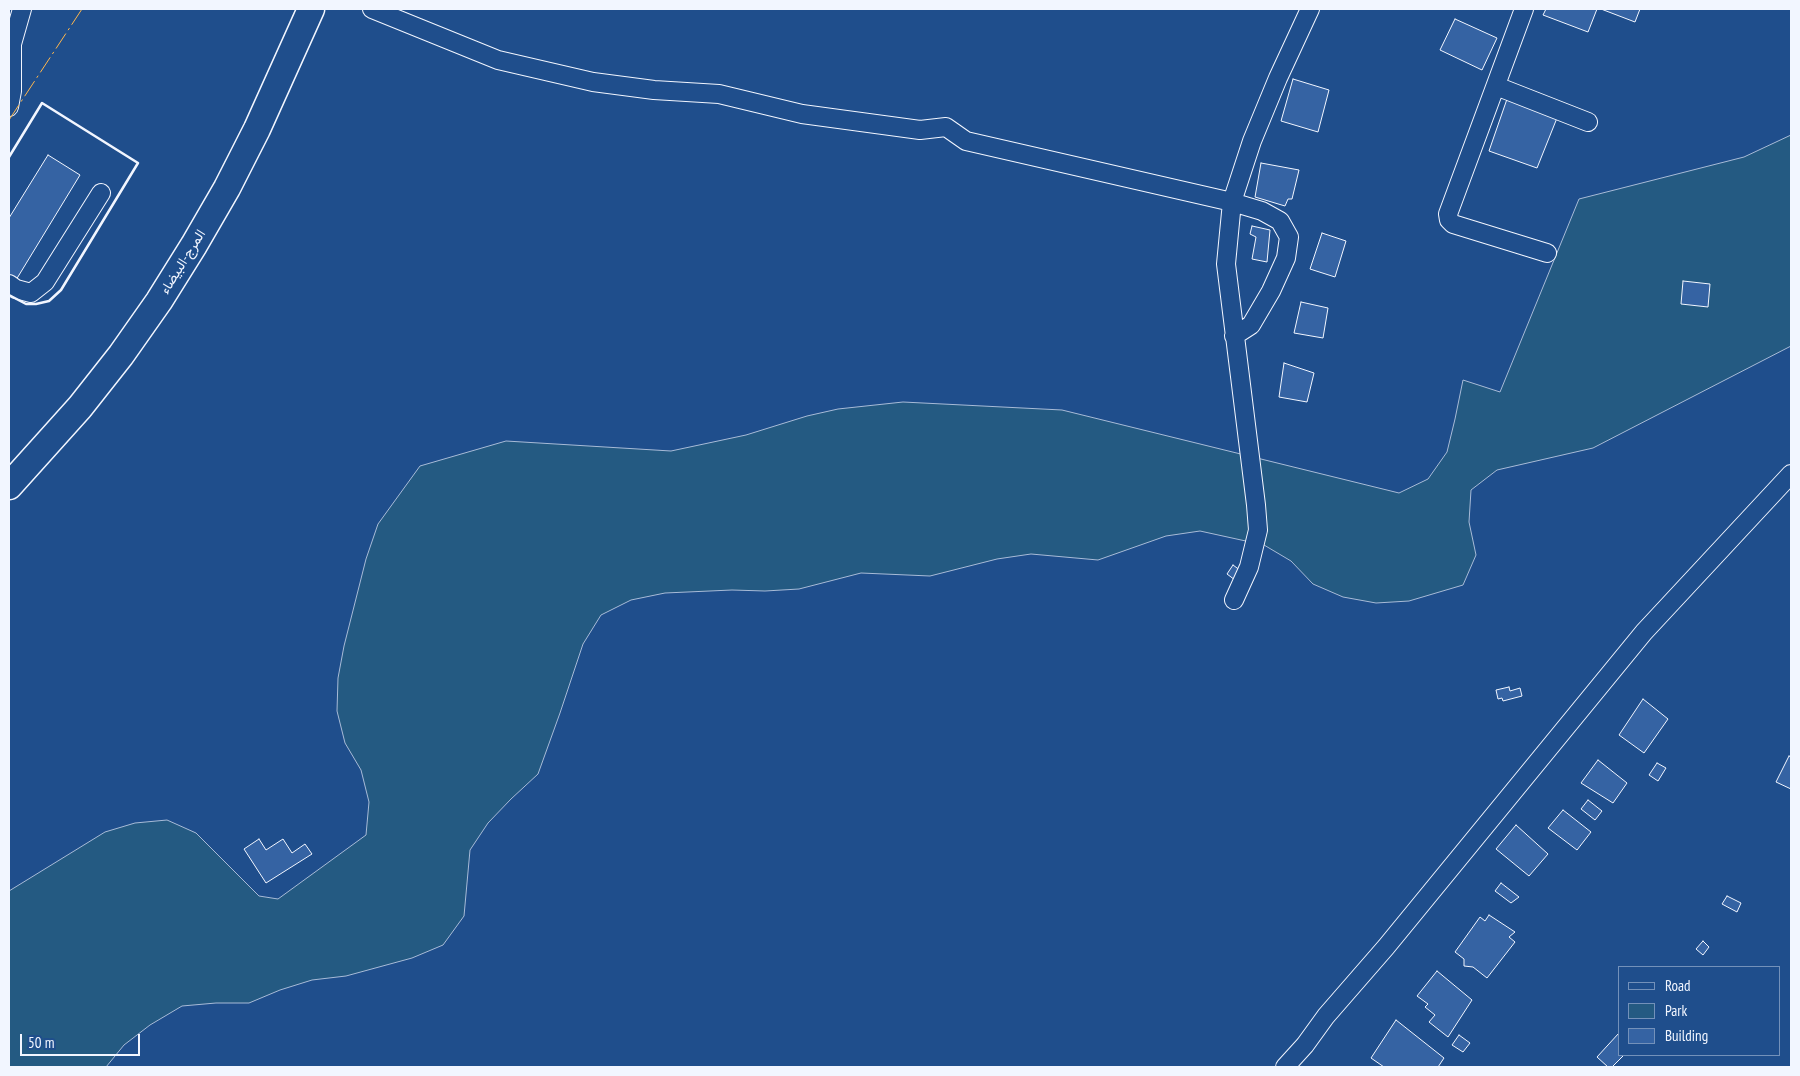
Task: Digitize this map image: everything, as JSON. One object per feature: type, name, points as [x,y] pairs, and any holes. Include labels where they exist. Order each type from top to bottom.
[{"type":"highway","name":"المرج-البيضاء","points":[[9,486],[80,407],[121,355],[159,301],[227,188],[257,129],[310,9]]},
{"type":"street","points":[[9,107],[12,91],[12,44],[22,9]]},
{"type":"street","points":[[372,9],[498,60],[593,82],[654,90],[719,94],[802,114],[920,130],[946,126],[966,141],[1232,202],[1262,211],[1280,221],[1289,237],[1286,258],[1271,291],[1251,325],[1234,336]]},
{"type":"street","points":[[1234,600],[1249,567],[1258,530],[1226,264],[1232,202],[1252,141],[1278,78],[1310,9]]},
{"type":"street","points":[[1524,9],[1448,214],[1449,220],[1453,224],[1547,253]]},
{"type":"street","points":[[1496,86],[1588,122]]},
{"type":"street","points":[[9,284],[16,289],[31,292],[45,282],[101,193]]},
{"type":"street","points":[[1285,1067],[1644,632],[1791,474]]},
{"type":"green space","points":[[1791,135],[1791,346],[1593,448],[1497,470],[1471,490],[1469,522],[1476,555],[1463,585],[1409,601],[1376,603],[1343,597],[1313,584],[1291,561],[1264,545],[1200,531],[1166,536],[1098,560],[1031,554],[997,559],[930,576],[861,573],[799,589],[665,593],[631,600],[601,615],[583,644],[538,774],[488,823],[470,850],[464,916],[443,945],[412,958],[346,976],[312,980],[280,990],[249,1003],[182,1006],[150,1025],[124,1045],[106,1067],[9,1067],[9,891],[105,832],[135,823],[167,820],[196,833],[259,896],[278,899],[366,835],[369,802],[361,770],[345,743],[337,711],[338,678],[366,559],[378,524],[420,466],[506,441],[671,451],[746,435],[807,416],[838,409],[903,402],[1062,410],[1399,493],[1428,479],[1447,452],[1463,380],[1500,392],[1579,199],[1744,157]]},
{"type":"building","points":[[1546,9],[1597,9],[1588,32],[1543,15]]},
{"type":"building","points":[[1601,9],[1640,9],[1635,22]]},
{"type":"building","points":[[1455,19],[1497,38],[1482,70],[1440,50]]},
{"type":"building","points":[[1293,79],[1329,90],[1318,132],[1281,121]]},
{"type":"building","points":[[1507,99],[1557,118],[1537,168],[1489,151]]},
{"type":"building","points":[[48,155],[80,175],[16,280],[9,276],[9,218]]},
{"type":"building","points":[[1261,163],[1299,170],[1292,199],[1288,199],[1285,206],[1255,197]]},
{"type":"building","points":[[1252,226],[1270,230],[1267,262],[1252,259],[1256,237],[1250,234]]},
{"type":"building","points":[[1322,233],[1346,241],[1335,277],[1310,269]]},
{"type":"building","points":[[1683,281],[1710,284],[1708,307],[1681,304]]},
{"type":"building","points":[[1301,302],[1328,308],[1323,338],[1294,333]]},
{"type":"building","points":[[1284,363],[1314,373],[1307,402],[1279,397]]},
{"type":"building","points":[[1233,565],[1241,571],[1235,580],[1227,574]]},
{"type":"building","points":[[1509,687],[1510,691],[1520,688],[1522,696],[1503,701],[1502,698],[1498,699],[1496,690]]},
{"type":"building","points":[[1643,699],[1668,719],[1644,753],[1619,735]]},
{"type":"building","points":[[1789,756],[1791,757],[1791,789],[1776,782]]},
{"type":"building","points":[[1598,760],[1627,783],[1613,803],[1581,783]]},
{"type":"building","points":[[1657,763],[1666,768],[1658,781],[1649,775]]},
{"type":"building","points":[[1588,800],[1602,811],[1595,820],[1581,809]]},
{"type":"building","points":[[1563,810],[1591,832],[1577,850],[1548,828]]},
{"type":"building","points":[[1516,825],[1548,854],[1529,876],[1496,849]]},
{"type":"building","points":[[259,839],[266,850],[283,839],[292,853],[305,844],[312,854],[266,883],[244,849]]},
{"type":"building","points":[[1501,883],[1519,897],[1511,903],[1495,891]]},
{"type":"building","points":[[1727,896],[1741,903],[1737,912],[1722,904]]},
{"type":"building","points":[[1489,915],[1515,932],[1509,937],[1515,942],[1487,978],[1473,967],[1464,966],[1464,959],[1455,952],[1480,917],[1485,921]]},
{"type":"building","points":[[1703,941],[1709,947],[1703,955],[1696,949]]},
{"type":"building","points":[[1437,971],[1472,1000],[1448,1037],[1429,1022],[1435,1015],[1425,1007],[1428,1004],[1417,996]]},
{"type":"building","points":[[1396,1020],[1444,1058],[1438,1067],[1384,1067],[1371,1058]]},
{"type":"building","points":[[1618,1034],[1618,1056],[1623,1056],[1612,1067],[1608,1067],[1597,1057]]},
{"type":"building","points":[[1459,1035],[1470,1043],[1463,1052],[1452,1045]]},
{"type":"wall","points":[[9,157],[42,103],[138,163],[61,290],[49,301],[36,304],[26,304],[9,295]]},
{"type":"power","points":[[9,120],[82,9]]}]
